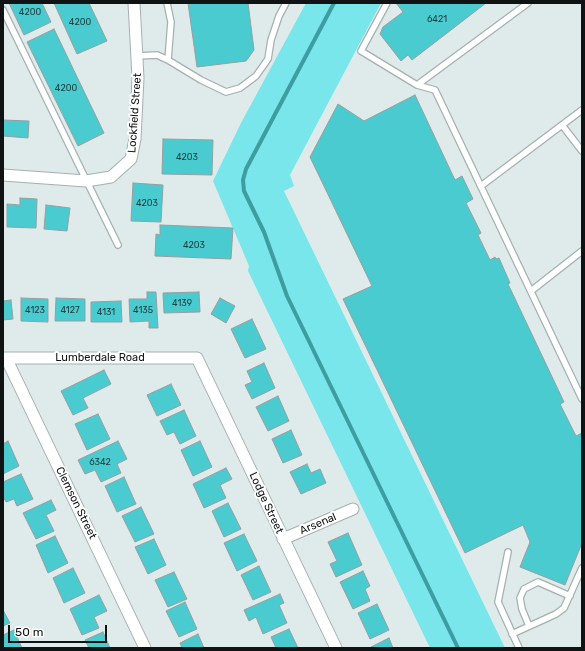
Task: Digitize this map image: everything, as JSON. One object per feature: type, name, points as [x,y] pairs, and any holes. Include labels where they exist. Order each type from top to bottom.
[{"type":"street","name":"Lockfield Street","points":[[3,175],[86,181],[112,177],[131,159],[137,106],[137,56],[134,3]]},
{"type":"street","name":"Lumberdale Road","points":[[4,358],[197,358]]},
{"type":"street","name":"Clemson Street","points":[[4,358],[145,648]]},
{"type":"street","name":"Lodge Street","points":[[197,358],[336,648]]},
{"type":"street","name":"Arsenal","points":[[283,539],[353,508]]},
{"type":"lane","points":[[167,3],[171,22],[168,60]]},
{"type":"lane","points":[[137,56],[157,55],[201,80],[226,92],[240,88],[256,76],[268,59],[271,40],[279,16],[286,3]]},
{"type":"lane","points":[[387,3],[362,51],[416,85],[435,90],[582,400]]},
{"type":"lane","points":[[416,85],[528,3]]},
{"type":"lane","points":[[3,10],[118,244]]},
{"type":"lane","points":[[481,186],[582,110]]},
{"type":"lane","points":[[562,125],[582,152]]},
{"type":"lane","points":[[531,291],[582,251]]},
{"type":"lane","points":[[508,552],[498,602],[519,648]]},
{"type":"lane","points":[[512,634],[556,614],[564,608],[582,568]]},
{"type":"lane","points":[[529,626],[522,609],[520,598],[524,590],[538,582],[570,596]]},
{"type":"shaded area","points":[[306,3],[381,3],[290,175],[294,186],[284,191],[505,648],[430,648],[248,271],[249,266],[213,181],[241,123]]},
{"type":"building","points":[[9,3],[42,3],[51,22],[24,35]]},
{"type":"building","points":[[54,3],[89,3],[107,41],[77,54]]},
{"type":"building","points":[[188,3],[248,3],[254,50],[246,61],[197,67]]},
{"type":"building","points":[[396,3],[486,3],[412,60],[408,55],[401,61],[380,34],[383,27],[403,12]]},
{"type":"building","points":[[54,29],[104,133],[78,146],[27,42]]},
{"type":"building","points":[[415,95],[455,180],[462,176],[473,199],[466,203],[481,233],[478,235],[490,260],[495,257],[496,259],[499,258],[510,283],[508,284],[564,402],[560,404],[576,436],[582,433],[582,543],[565,585],[520,567],[530,542],[523,525],[465,553],[343,299],[372,286],[310,157],[338,104],[364,121]]},
{"type":"building","points":[[3,120],[29,121],[28,138],[3,136]]},
{"type":"building","points":[[163,139],[213,140],[212,175],[162,174]]},
{"type":"building","points":[[133,183],[163,185],[161,222],[131,221]]},
{"type":"building","points":[[20,198],[37,199],[36,228],[7,227],[7,204],[20,205]]},
{"type":"building","points":[[46,205],[70,208],[67,231],[44,229]]},
{"type":"building","points":[[160,225],[233,228],[231,259],[155,256],[156,234],[160,235]]},
{"type":"building","points":[[147,292],[156,292],[158,328],[149,328],[149,321],[130,322],[129,299],[147,299]]},
{"type":"building","points":[[199,292],[200,312],[164,313],[163,293]]},
{"type":"building","points":[[21,298],[48,299],[48,322],[21,321]]},
{"type":"building","points":[[56,298],[85,299],[85,321],[55,321]]},
{"type":"building","points":[[220,298],[235,306],[226,323],[211,314]]},
{"type":"building","points":[[11,300],[13,319],[3,320],[3,301]]},
{"type":"building","points":[[121,301],[122,322],[91,322],[91,302]]},
{"type":"building","points":[[252,319],[266,349],[245,358],[231,329]]},
{"type":"building","points":[[264,363],[275,388],[252,399],[245,385],[252,382],[247,371]]},
{"type":"building","points":[[104,370],[111,384],[83,398],[88,408],[73,415],[61,391]]},
{"type":"building","points":[[171,384],[181,405],[157,416],[147,395]]},
{"type":"building","points":[[278,396],[289,421],[268,431],[256,407]]},
{"type":"building","points":[[184,410],[196,436],[180,444],[174,432],[167,435],[160,421]]},
{"type":"building","points":[[98,414],[110,439],[87,450],[75,424]]},
{"type":"building","points":[[291,430],[302,455],[283,463],[272,439]]},
{"type":"building","points":[[8,441],[19,466],[3,474],[3,444]]},
{"type":"building","points":[[118,441],[127,459],[117,464],[121,473],[101,482],[95,470],[85,474],[78,460]]},
{"type":"building","points":[[200,441],[212,467],[193,476],[181,450]]},
{"type":"building","points":[[307,464],[311,473],[320,469],[326,483],[301,494],[290,472]]},
{"type":"building","points":[[226,468],[232,479],[220,485],[226,498],[204,508],[193,484]]},
{"type":"building","points":[[21,474],[33,499],[17,506],[14,499],[6,502],[3,496],[3,482]]},
{"type":"building","points":[[124,477],[136,504],[117,512],[105,486]]},
{"type":"building","points":[[51,500],[56,510],[46,515],[54,531],[36,539],[23,513]]},
{"type":"building","points":[[228,503],[241,529],[224,537],[212,511]]},
{"type":"building","points":[[141,507],[154,534],[135,542],[122,516]]},
{"type":"building","points":[[348,533],[362,565],[336,577],[330,564],[337,561],[328,542]]},
{"type":"building","points":[[244,534],[257,561],[237,571],[224,543]]},
{"type":"building","points":[[55,536],[68,563],[48,573],[36,545]]},
{"type":"building","points":[[154,539],[166,565],[148,574],[135,547]]},
{"type":"building","points":[[259,566],[271,592],[253,600],[241,575]]},
{"type":"building","points":[[73,568],[85,593],[64,603],[53,578]]},
{"type":"building","points":[[363,571],[370,586],[365,589],[370,601],[353,609],[340,582]]},
{"type":"building","points":[[174,572],[187,599],[168,607],[155,580]]},
{"type":"building","points":[[280,594],[284,603],[279,605],[287,623],[263,634],[256,617],[249,621],[244,610]]},
{"type":"building","points":[[99,595],[107,611],[94,617],[99,628],[82,635],[70,609]]},
{"type":"building","points":[[185,602],[197,629],[179,637],[166,611]]},
{"type":"building","points":[[377,604],[389,630],[370,639],[358,613]]},
{"type":"building","points":[[3,610],[10,623],[3,626]]},
{"type":"building","points":[[289,629],[298,648],[276,648],[271,637]]},
{"type":"building","points":[[14,630],[22,648],[3,648],[3,635]]},
{"type":"building","points":[[103,632],[110,648],[89,648],[85,640]]},
{"type":"building","points":[[198,634],[204,648],[182,648],[180,643]]},
{"type":"building","points":[[389,638],[393,648],[371,647]]},
{"type":"waterway","points":[[334,3],[246,169],[243,180],[244,191],[264,232],[287,296],[458,648]]}]
